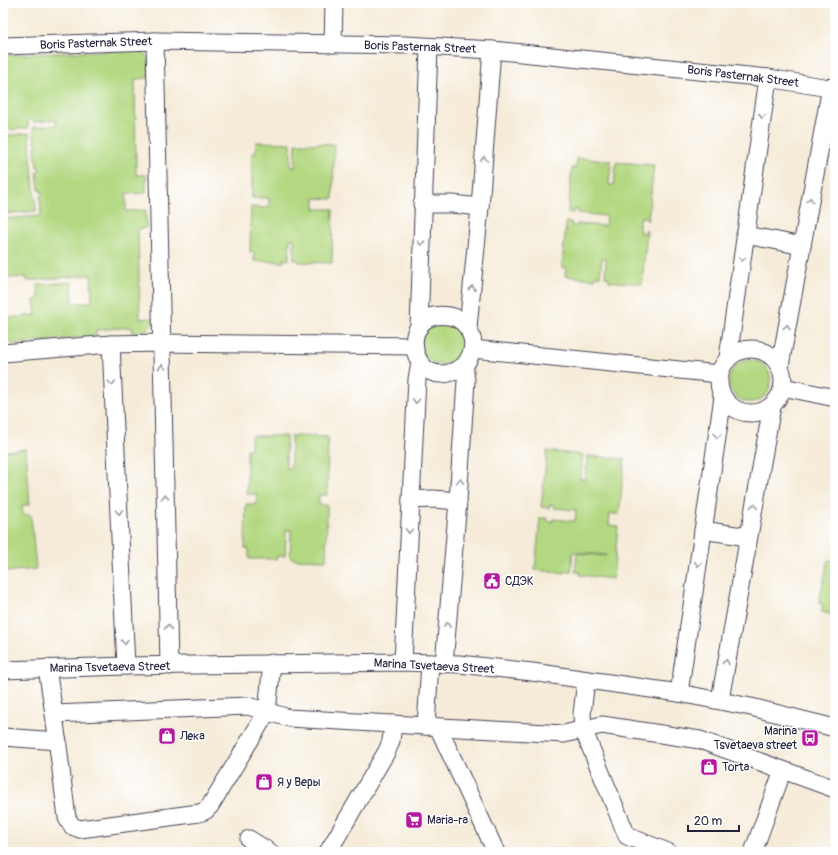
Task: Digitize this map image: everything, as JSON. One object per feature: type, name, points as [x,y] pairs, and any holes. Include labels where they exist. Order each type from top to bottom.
[{"type":"street","points":[[332,44],[334,3]]},
{"type":"street","points":[[155,41],[169,666]]},
{"type":"street","name":"Boris Pasternak Street","points":[[3,46],[155,41],[332,44],[492,50],[768,78],[833,88]]},
{"type":"street","points":[[419,328],[422,204],[429,47]]},
{"type":"street","points":[[468,327],[480,207],[492,50]]},
{"type":"street","points":[[728,358],[768,78]]},
{"type":"street","points":[[780,366],[833,88]]},
{"type":"street","points":[[422,204],[452,204],[480,207]]},
{"type":"street","points":[[745,235],[802,246]]},
{"type":"street","points":[[434,316],[453,316],[461,320],[468,327],[471,334],[473,349],[465,365],[457,371],[447,374],[437,373],[420,363],[416,355],[414,337],[425,321],[434,316]]},
{"type":"street","points":[[3,353],[111,344],[162,343],[414,346]]},
{"type":"street","points":[[111,344],[126,666]]},
{"type":"street","points":[[756,348],[766,352],[774,358],[780,366],[783,376],[783,387],[779,397],[772,406],[762,411],[751,413],[740,411],[730,406],[723,397],[719,387],[719,374],[722,366],[728,358],[736,352],[756,348]]},
{"type":"street","points":[[473,349],[719,374]]},
{"type":"street","points":[[404,662],[417,379],[420,363]]},
{"type":"street","points":[[465,365],[466,381],[458,501],[437,663],[432,726],[496,852]]},
{"type":"street","points":[[783,387],[835,398]]},
{"type":"street","points":[[679,693],[723,397]]},
{"type":"street","points":[[720,700],[772,406]]},
{"type":"street","points":[[411,500],[433,499],[458,501]]},
{"type":"street","points":[[703,530],[748,537]]},
{"type":"street","points":[[47,668],[68,818],[72,826],[80,828],[196,814],[205,811],[210,806],[267,712],[272,663]]},
{"type":"street","name":"Marina Tsvetaeva Street","points":[[3,670],[272,663],[437,663],[532,672],[679,693],[720,700],[835,728]]},
{"type":"street","points":[[586,680],[582,714],[583,729],[627,836],[668,852]]},
{"type":"street","points":[[54,714],[248,706],[289,718],[564,734],[602,725],[700,740],[835,789]]},
{"type":"street","points":[[328,852],[387,751],[391,741],[392,724]]},
{"type":"street","points":[[3,737],[58,741]]},
{"type":"street","points":[[753,852],[783,770]]},
{"type":"street","points":[[249,839],[270,852]]},
{"type":"green space","points":[[131,50],[143,53],[148,59],[149,63],[149,78],[135,79],[136,175],[146,175],[146,193],[126,194],[126,211],[146,210],[146,228],[138,229],[140,319],[155,318],[154,322],[147,330],[136,333],[133,333],[132,327],[96,330],[96,336],[14,344],[10,343],[6,334],[5,318],[36,315],[34,300],[39,299],[38,285],[72,282],[73,303],[92,302],[91,275],[27,281],[27,277],[7,278],[3,276],[3,219],[41,216],[40,196],[42,195],[42,191],[39,191],[37,171],[40,170],[39,167],[37,167],[35,146],[37,146],[37,142],[35,142],[33,127],[56,125],[56,120],[33,122],[32,119],[28,120],[28,128],[10,130],[9,128],[5,128],[5,131],[3,131],[3,55]]},
{"type":"green space","points":[[29,133],[36,211],[3,214],[3,136]]},
{"type":"green space","points":[[256,142],[291,143],[291,167],[295,167],[296,143],[334,144],[333,199],[315,198],[315,209],[333,209],[332,263],[299,262],[298,260],[294,260],[294,239],[290,239],[289,260],[284,259],[284,262],[254,261],[254,252],[250,252],[251,207],[269,208],[269,198],[252,198],[252,153],[256,153]]},
{"type":"green space","points":[[577,158],[611,161],[609,185],[614,185],[616,162],[654,165],[648,220],[646,220],[646,217],[641,217],[639,220],[640,233],[645,233],[645,230],[647,230],[642,284],[609,281],[609,277],[605,277],[606,258],[602,258],[600,276],[595,276],[595,279],[565,276],[566,267],[562,267],[566,222],[572,223],[572,226],[577,226],[577,224],[605,226],[606,216],[578,213],[578,210],[574,210],[573,213],[568,212],[572,168],[576,168]]},
{"type":"green space","points":[[442,323],[457,329],[463,344],[457,359],[442,365],[427,359],[421,344],[427,329]]},
{"type":"green space","points":[[750,360],[765,366],[771,381],[765,396],[750,402],[735,396],[729,381],[735,366]]},
{"type":"green space","points":[[251,436],[286,436],[286,468],[291,468],[291,436],[328,437],[327,495],[319,495],[319,505],[327,505],[326,560],[293,559],[293,557],[290,557],[291,530],[286,530],[285,556],[277,556],[277,559],[249,559],[249,549],[245,548],[246,504],[257,504],[257,494],[247,494],[247,449],[251,449]]},
{"type":"green space","points":[[26,449],[30,505],[22,505],[23,515],[31,515],[36,569],[3,572],[3,451]]},
{"type":"green space","points":[[547,451],[583,455],[580,479],[585,479],[587,456],[625,459],[619,514],[610,514],[609,525],[618,526],[613,579],[580,575],[580,572],[575,572],[577,553],[606,555],[573,552],[571,571],[565,571],[565,573],[535,570],[540,518],[547,518],[548,521],[552,522],[553,519],[575,521],[576,510],[554,508],[554,505],[549,505],[549,508],[541,507]]},
{"type":"green space","points":[[828,560],[833,561],[835,564],[835,615],[821,612],[823,604],[819,603]]},
{"type":"place","name":"СДЭК","points":[[492,581]]},
{"type":"place","name":"Лека","points":[[167,736]]},
{"type":"place","name":"Marina Tsvetaeva street","points":[[810,738]]},
{"type":"place","name":"Torta","points":[[709,767]]},
{"type":"place","name":"Я у Веры","points":[[264,782]]},
{"type":"place","name":"Maria-ra","points":[[414,820]]}]
